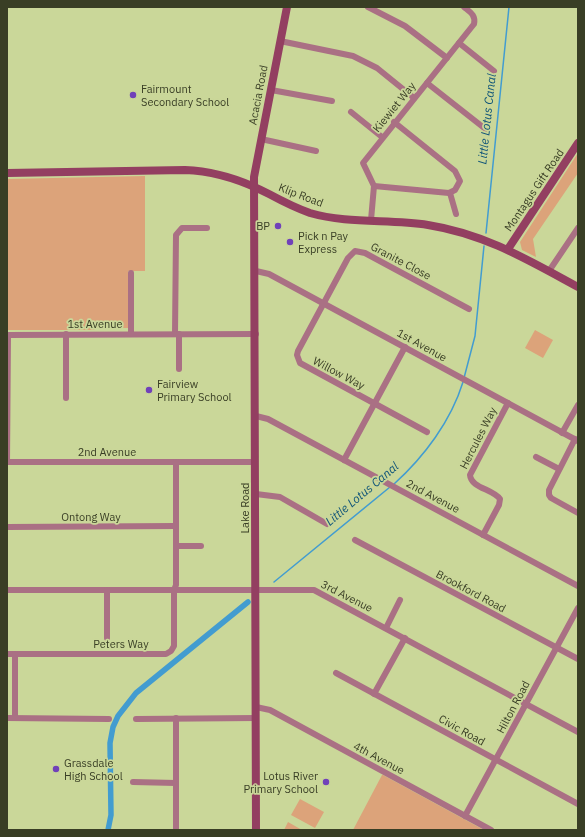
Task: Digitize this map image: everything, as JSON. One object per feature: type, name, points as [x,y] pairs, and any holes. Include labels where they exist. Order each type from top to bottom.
[{"type":"street","name":"Acacia Road","points":[[254,187],[270,90],[287,7]]},
{"type":"street","points":[[368,7],[405,26],[447,58]]},
{"type":"street","name":"Kiewiet Way","points":[[374,186],[363,163],[382,137],[474,24],[475,18],[465,8]]},
{"type":"street","points":[[280,41],[353,56],[377,68],[414,98]]},
{"type":"street","points":[[459,43],[494,71]]},
{"type":"street","points":[[427,82],[488,131]]},
{"type":"street","points":[[270,90],[332,100]]},
{"type":"street","points":[[351,112],[382,137]]},
{"type":"street","points":[[371,220],[374,186],[443,194],[450,193],[454,190],[460,181],[455,171],[394,122]]},
{"type":"street","points":[[261,140],[316,151]]},
{"type":"street","name":"Montagus Gift Road","points":[[508,249],[578,143]]},
{"type":"street","name":"Klip Road","points":[[7,173],[198,170],[221,174],[254,187],[310,213],[337,218],[426,225],[478,237],[508,249],[578,287]]},
{"type":"street","name":"Lake Road","points":[[254,187],[256,271],[256,830]]},
{"type":"street","points":[[450,193],[456,214]]},
{"type":"street","points":[[178,369],[176,237],[178,230],[182,228],[207,228]]},
{"type":"street","points":[[549,271],[578,228]]},
{"type":"street","name":"Granite Close","points":[[324,304],[348,258],[355,251],[360,251],[469,309]]},
{"type":"street","name":"1st Avenue","points":[[256,271],[269,274],[576,440]]},
{"type":"street","points":[[131,273],[131,334]]},
{"type":"street","name":"Willow Way","points":[[324,304],[298,351],[298,359],[300,363],[427,432]]},
{"type":"street","points":[[66,334],[66,398]]},
{"type":"street","name":"1st Avenue","points":[[8,335],[256,334]]},
{"type":"street","points":[[7,462],[8,335]]},
{"type":"street","points":[[344,460],[405,347]]},
{"type":"street","name":"Hercules Way","points":[[482,535],[500,499],[495,494],[472,481],[470,475],[508,403]]},
{"type":"street","points":[[562,433],[578,404]]},
{"type":"street","name":"2nd Avenue","points":[[256,416],[268,419],[578,586]]},
{"type":"street","points":[[576,440],[549,490],[549,495],[551,498],[578,513]]},
{"type":"street","points":[[536,457],[559,470]]},
{"type":"street","name":"2nd Avenue","points":[[7,462],[255,462]]},
{"type":"street","points":[[174,590],[176,585],[176,462]]},
{"type":"street","points":[[256,494],[280,498],[327,524]]},
{"type":"street","name":"Ontong Way","points":[[7,527],[176,526]]},
{"type":"street","name":"Brookford Road","points":[[355,540],[578,659]]},
{"type":"street","points":[[176,546],[201,546]]},
{"type":"street","name":"3rd Avenue","points":[[7,590],[314,590],[578,732]]},
{"type":"street","points":[[107,590],[107,638]]},
{"type":"street","name":"Peters Way","points":[[7,654],[169,653],[174,646],[174,590]]},
{"type":"street","points":[[386,628],[400,600]]},
{"type":"street","name":"Hilton Road","points":[[465,816],[578,608]]},
{"type":"street","points":[[374,694],[405,638]]},
{"type":"street","points":[[14,654],[15,718]]},
{"type":"street","name":"Civic Road","points":[[336,673],[578,804]]},
{"type":"street","name":"4th Avenue","points":[[256,707],[270,710],[491,830]]},
{"type":"street","points":[[7,718],[109,719]]},
{"type":"street","points":[[136,718],[256,718]]},
{"type":"street","points":[[176,718],[176,830]]},
{"type":"street","points":[[134,782],[176,783]]},
{"type":"shaded area","points":[[578,153],[578,173],[533,239],[536,257],[522,250],[520,242]]},
{"type":"shaded area","points":[[145,176],[145,271],[128,271],[128,277],[130,280],[128,328],[96,328],[94,330],[7,330],[7,179]]},
{"type":"shaded area","points":[[535,330],[553,340],[543,358],[525,348]]},
{"type":"shaded area","points":[[383,775],[484,830],[353,830]]},
{"type":"shaded area","points":[[300,799],[324,812],[315,828],[291,815]]},
{"type":"shaded area","points":[[288,822],[302,830],[284,830]]},
{"type":"waterway","name":"Little Lotus Canal","points":[[486,233],[509,7]]},
{"type":"waterway","name":"Little Lotus Canal","points":[[464,378],[475,336],[484,246]]},
{"type":"waterway","name":"Little Lotus Canal","points":[[394,484],[416,462],[435,438],[451,411],[463,382]]},
{"type":"waterway","name":"Little Lotus Canal","points":[[274,582],[390,487]]},
{"type":"waterway","name":"Little Lotus Canal","points":[[108,830],[111,815],[110,743],[113,727],[118,716],[136,693],[248,602]]},
{"type":"place","name":"Fairmount Secondary School","points":[[133,95]]},
{"type":"place","name":"BP","points":[[278,226]]},
{"type":"place","name":"Pick n Pay Express","points":[[290,242]]},
{"type":"place","name":"Fairview Primary School","points":[[149,390]]},
{"type":"place","name":"Grassdale High School","points":[[56,769]]},
{"type":"place","name":"Lotus River Primary School","points":[[326,782]]}]
